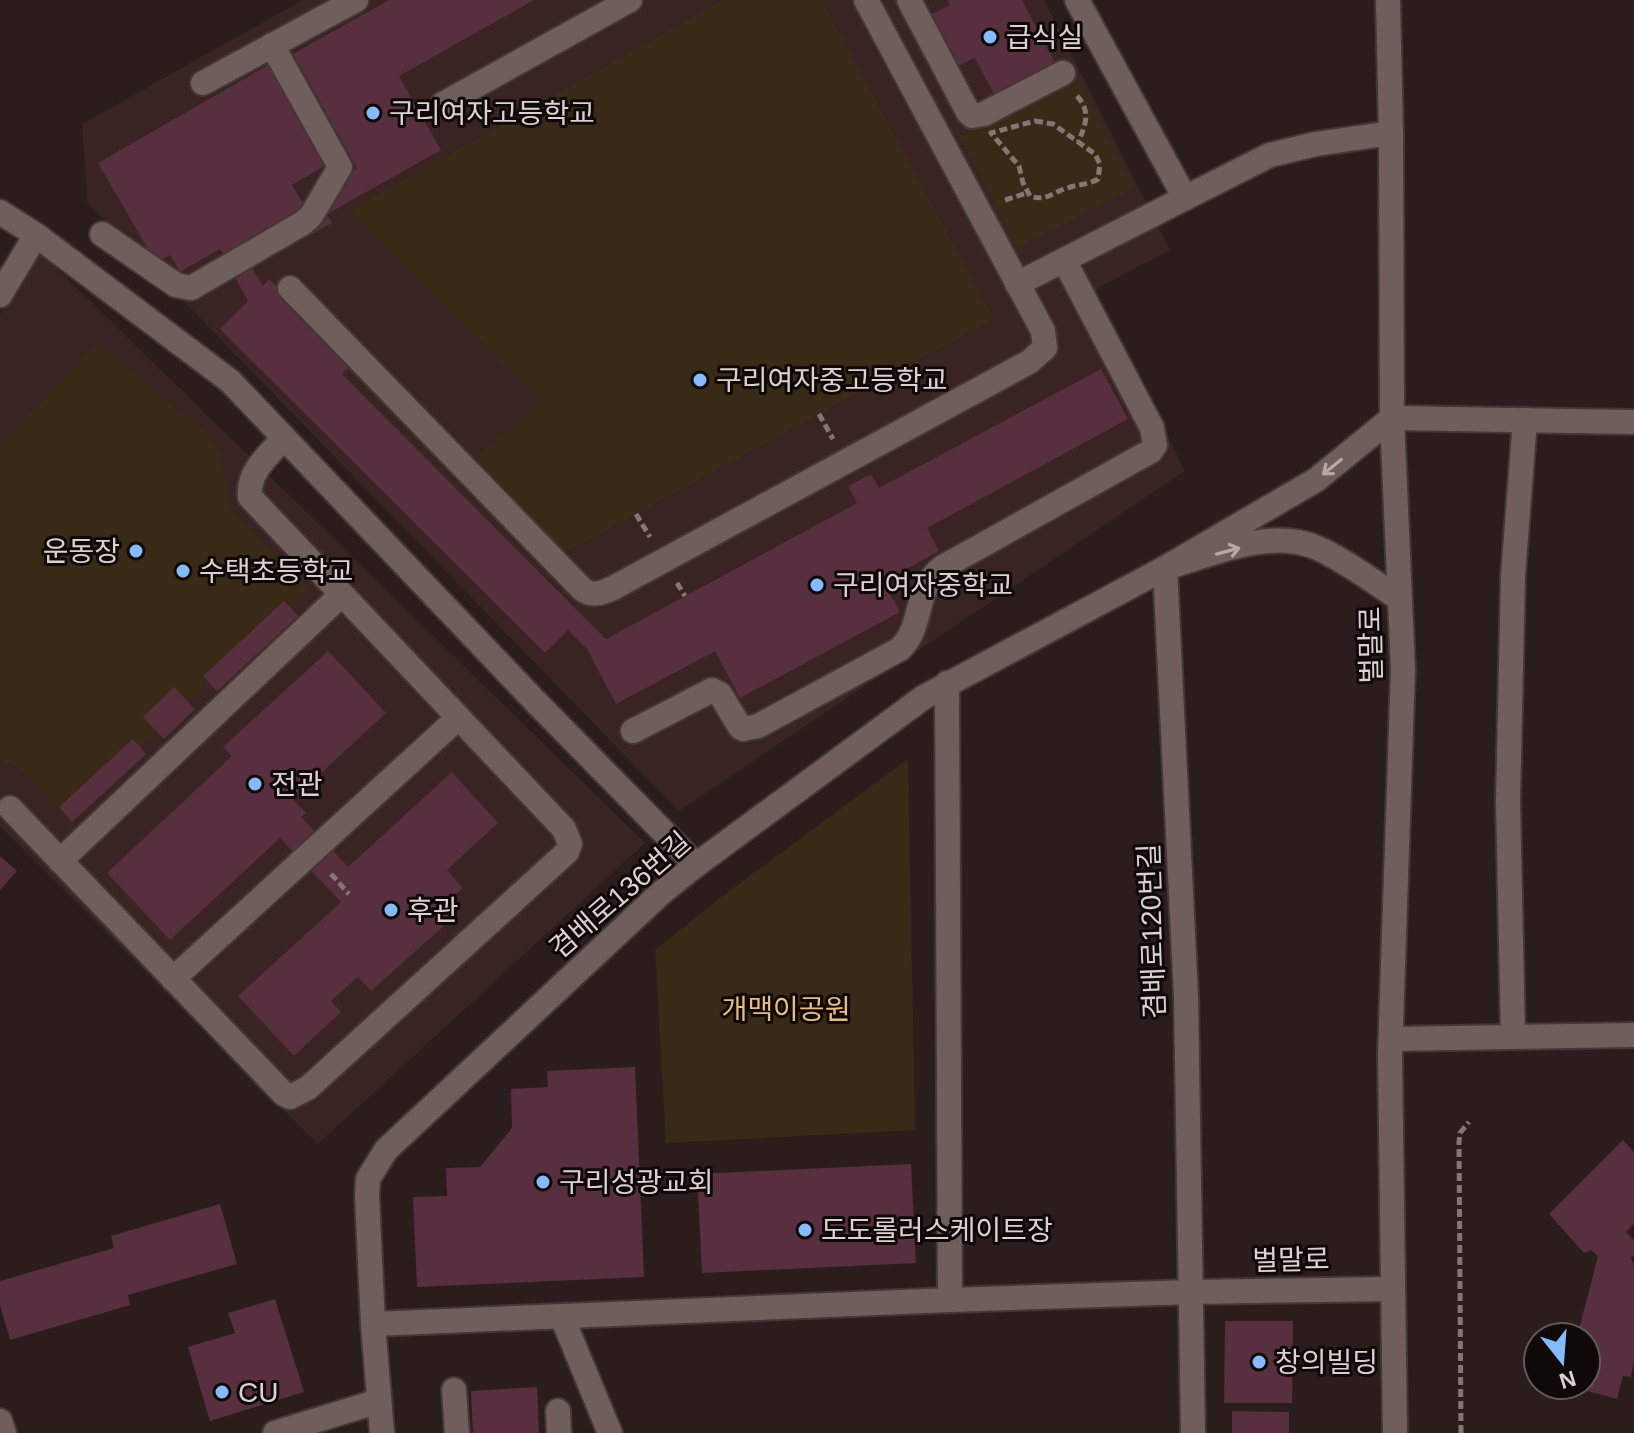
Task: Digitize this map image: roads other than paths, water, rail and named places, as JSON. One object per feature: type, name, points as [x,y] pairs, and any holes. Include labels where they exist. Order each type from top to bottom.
[{"type":"street","points":[[203,83],[356,0]]},
{"type":"street","points":[[443,104],[630,0]]},
{"type":"street","points":[[290,288],[582,589],[597,594],[613,588],[1035,358],[1045,348],[1045,340],[1017,284],[866,0]]},
{"type":"street","points":[[909,0],[972,116],[1067,84]]},
{"type":"street","points":[[1077,0],[1185,198]]},
{"type":"street","name":"벌말로","points":[[1388,0],[1392,418],[1403,669],[1391,1039],[1395,1433]]},
{"type":"street","points":[[102,234],[176,285],[191,288],[292,231],[311,216],[340,167],[272,45]]},
{"type":"street","points":[[903,69],[936,51]]},
{"type":"street","points":[[1017,284],[1270,155],[1316,144],[1391,133]]},
{"type":"street","points":[[0,212],[36,235],[230,381],[696,865]]},
{"type":"street","points":[[0,295],[36,235]]},
{"type":"street","points":[[633,731],[712,690],[720,694],[743,729],[771,719],[900,649],[911,636],[924,587],[943,567],[1151,451],[1155,445],[1152,428],[1064,260]]},
{"type":"street","points":[[1165,568],[1316,480],[1392,418],[1634,422]]},
{"type":"street","points":[[1513,1037],[1508,801],[1513,576],[1525,420]]},
{"type":"street","points":[[10,808],[284,1094],[297,1095],[320,1078],[567,852],[570,844],[564,829],[250,497],[252,476],[284,438]]},
{"type":"street","points":[[1165,568],[1250,545],[1287,540],[1316,547],[1400,599]]},
{"type":"street","name":"겸배로136번길","points":[[382,1433],[367,1187],[368,1179],[386,1150],[661,893],[696,865],[924,697],[1165,568]]},
{"type":"street","name":"겸배로120번길","points":[[1165,568],[1186,996],[1193,1433]]},
{"type":"street","points":[[60,861],[341,595]]},
{"type":"street","points":[[947,683],[950,1300]]},
{"type":"street","points":[[173,979],[458,718]]},
{"type":"street","points":[[1391,1039],[1634,1035]]},
{"type":"street","name":"벌말로","points":[[1191,1292],[1393,1289]]},
{"type":"street","points":[[373,1324],[1191,1292]]},
{"type":"street","points":[[562,1317],[610,1433]]},
{"type":"street","points":[[454,1390],[457,1433]]},
{"type":"street","points":[[275,1433],[379,1401]]},
{"type":"street","points":[[0,1421],[4,1433]]},
{"type":"place","name":"급식실","points":[[990,37]]},
{"type":"place","name":"구리여자고등학교","points":[[373,113]]},
{"type":"place","name":"구리여자중고등학교","points":[[700,380]]},
{"type":"place","name":"운동장","points":[[136,551]]},
{"type":"place","name":"수택초등학교","points":[[183,571]]},
{"type":"place","name":"구리여자중학교","points":[[817,585]]},
{"type":"place","name":"전관","points":[[255,784]]},
{"type":"place","name":"후관","points":[[391,910]]},
{"type":"place","name":"구리성광교회","points":[[543,1182]]},
{"type":"place","name":"도도롤러스케이트장","points":[[805,1230]]},
{"type":"place","name":"창의빌딩","points":[[1259,1362]]},
{"type":"place","name":"CU","points":[[222,1392]]},
{"type":"park label","name":"개맥이공원","points":[[786,1009]]}]
